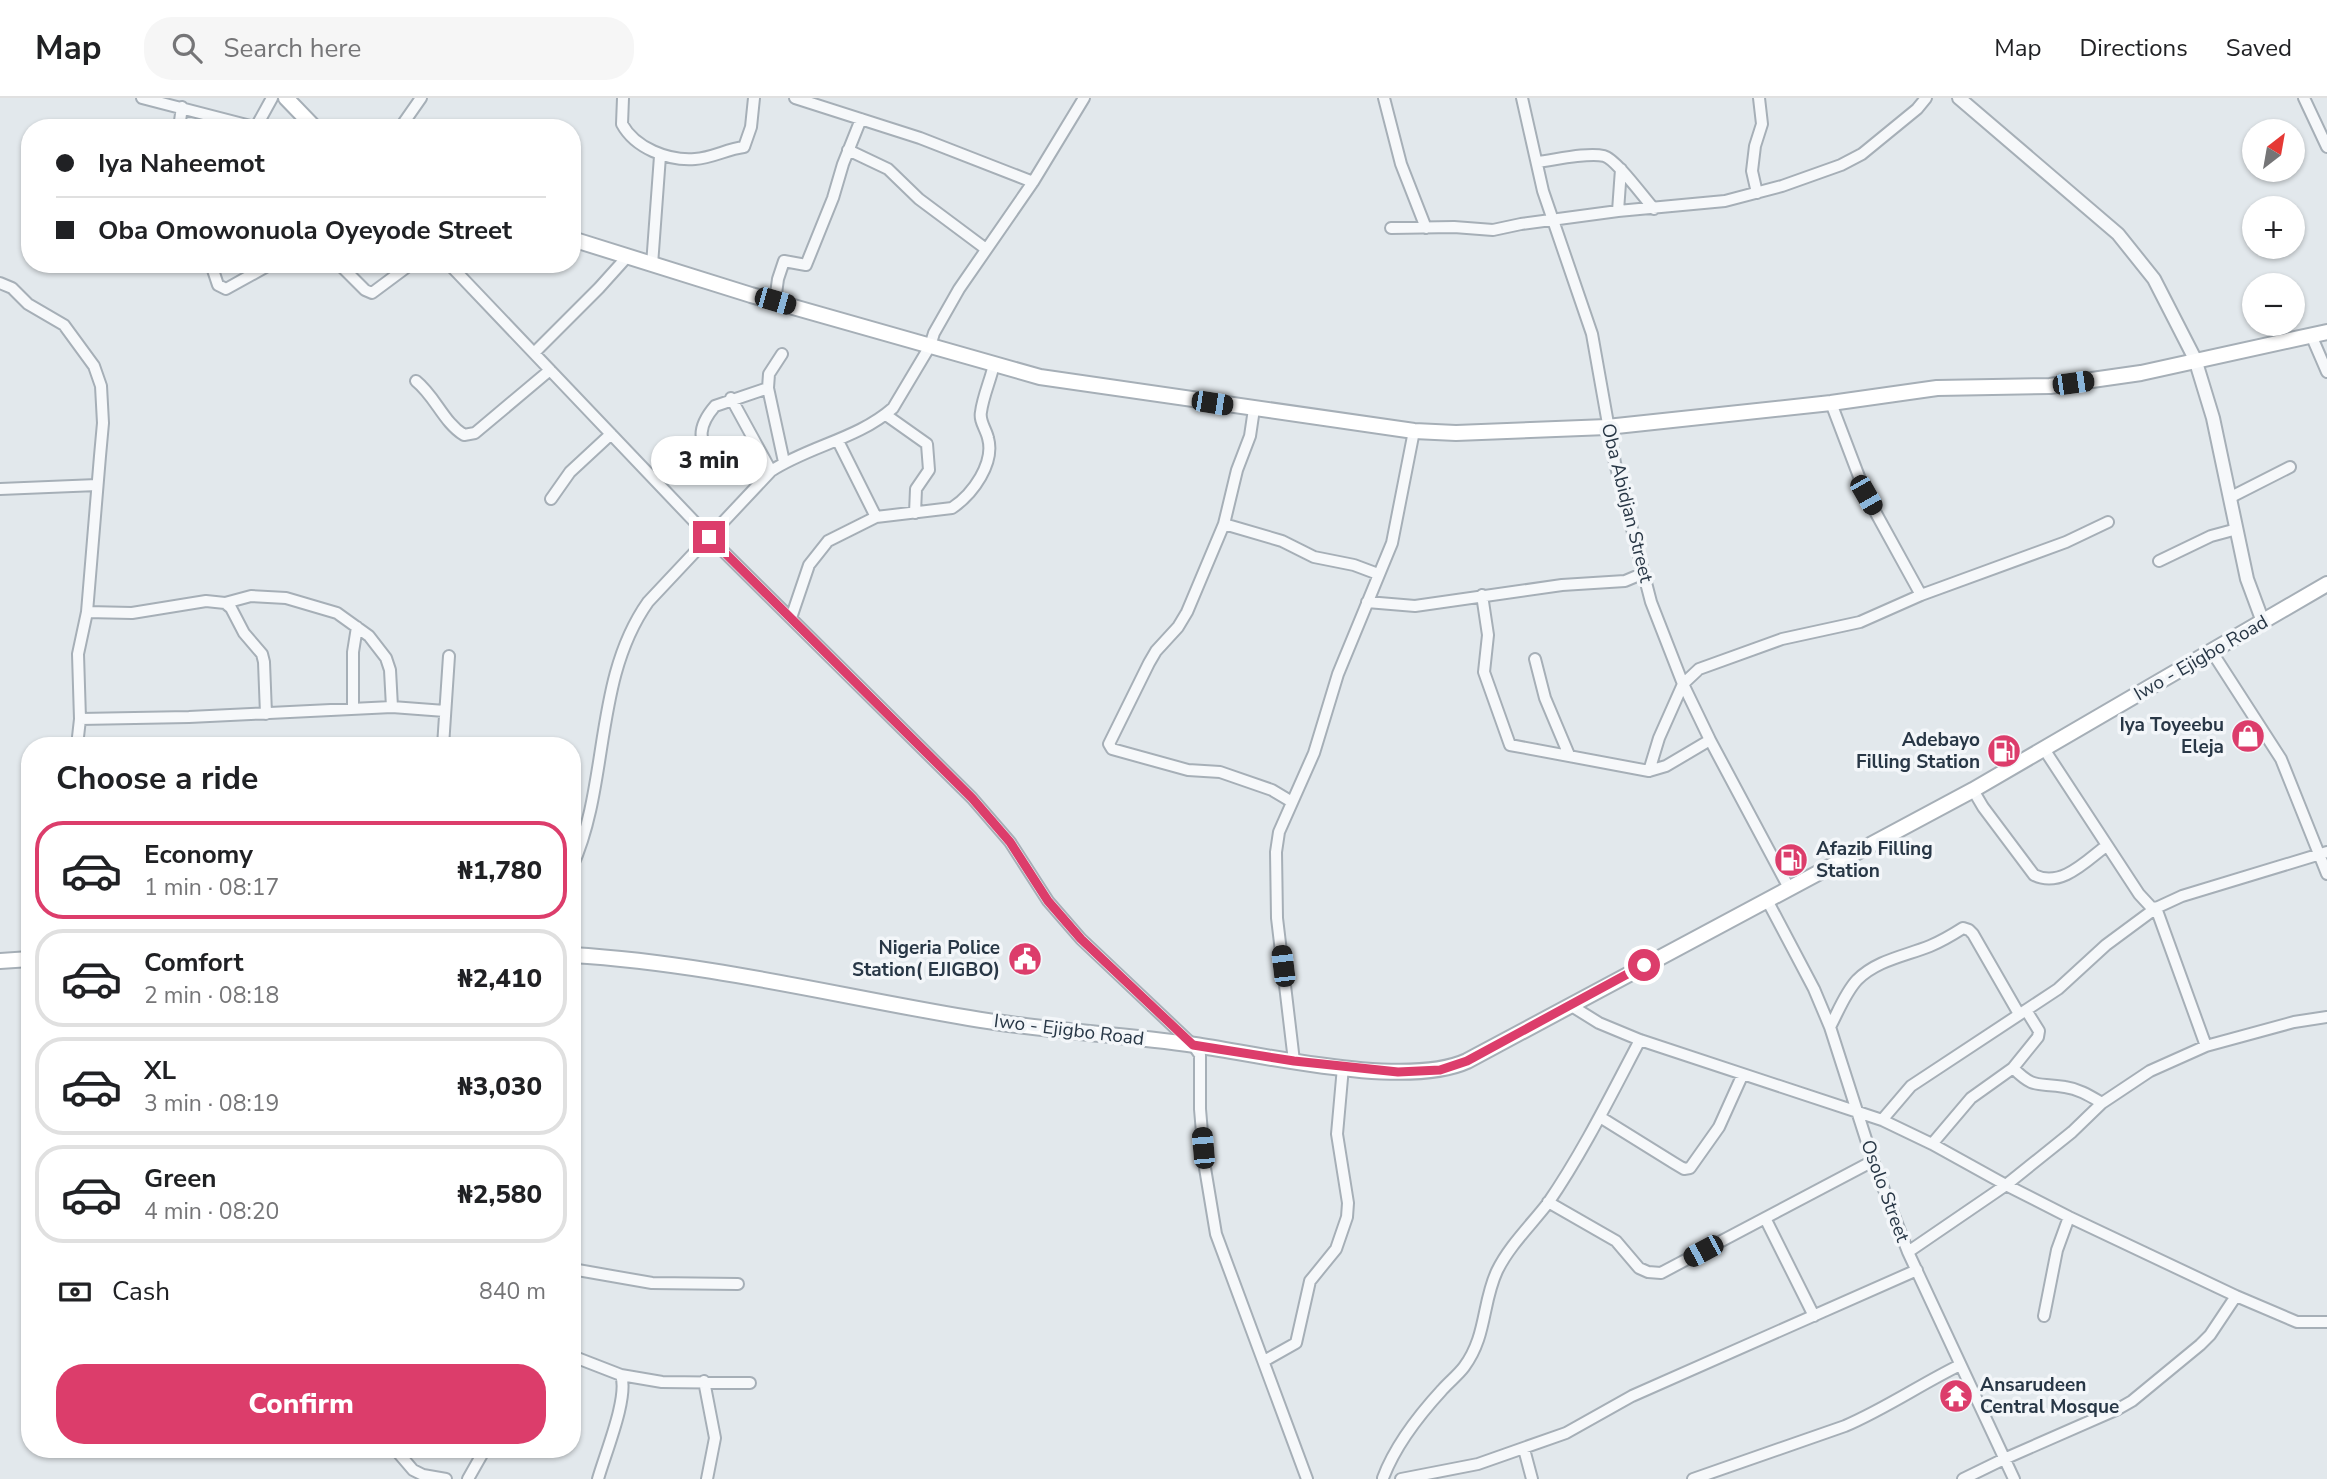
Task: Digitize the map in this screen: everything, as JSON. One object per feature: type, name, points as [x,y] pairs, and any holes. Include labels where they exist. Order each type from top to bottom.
[{"type":"main road","points":[[286,98],[307,119]]},
{"type":"main road","points":[[300,111],[313,119]]},
{"type":"main road","points":[[581,242],[626,258],[1067,383],[1414,431],[1456,433],[1607,427],[1831,403],[1937,388],[2050,386],[2141,373],[2327,332]]},
{"type":"main road","name":"Iwo - Ejigbo Road","points":[[581,956],[662,963],[816,988],[971,1018],[1193,1045],[1294,1061],[1398,1072],[1440,1070],[1456,1066],[1973,790],[2327,584]]},
{"type":"main road","points":[[0,961],[21,960]]},
{"type":"street","points":[[142,98],[227,119]]},
{"type":"street","points":[[261,119],[272,98]]},
{"type":"street","points":[[406,119],[421,98]]},
{"type":"street","points":[[623,98],[622,117],[625,129],[660,156],[695,159],[716,155],[730,148],[744,147],[751,127],[754,98]]},
{"type":"street","points":[[795,98],[920,138],[1032,182]]},
{"type":"street","points":[[581,843],[587,827],[613,681],[628,634],[648,602],[771,471],[784,462],[838,441],[886,415],[899,399],[930,346],[947,308],[1032,182],[1084,98]]},
{"type":"street","points":[[1384,98],[1401,164],[1426,228]]},
{"type":"street","name":"Oba Abidjan Street","points":[[1522,98],[1552,220],[1592,334],[1607,427],[1651,602],[1683,684],[1710,740],[1789,888]]},
{"type":"street","points":[[1757,193],[1752,171],[1755,146],[1762,124],[1759,98]]},
{"type":"street","points":[[1391,228],[1493,230],[1618,211],[1725,201],[1828,170],[1863,154],[1917,109],[1926,98]]},
{"type":"street","points":[[1959,98],[2118,234],[2154,279],[2195,359],[2213,418],[2247,579],[2263,622]]},
{"type":"street","points":[[2304,98],[2327,147]]},
{"type":"street","points":[[180,119],[182,107]]},
{"type":"street","points":[[775,301],[784,261],[806,265],[861,119]]},
{"type":"street","points":[[848,150],[888,169],[919,199],[986,249]]},
{"type":"street","points":[[652,265],[660,156]]},
{"type":"street","points":[[1537,162],[1606,156],[1621,169],[1654,209]]},
{"type":"street","points":[[1618,211],[1621,169]]},
{"type":"street","points":[[534,353],[626,258]]},
{"type":"street","points":[[214,273],[218,285],[226,289],[255,273]]},
{"type":"street","points":[[348,273],[365,290],[372,293],[399,273]]},
{"type":"street","points":[[458,273],[709,537],[972,798],[1010,842],[1048,901],[1081,939],[1193,1045],[1200,1055],[1200,1109],[1205,1168],[1216,1234],[1307,1479]]},
{"type":"street","points":[[0,283],[12,288],[28,304],[64,325],[94,366],[101,386],[103,423],[87,612],[78,654],[79,737]]},
{"type":"street","points":[[2311,335],[2327,372]]},
{"type":"street","points":[[782,354],[769,374],[768,388],[784,462]]},
{"type":"street","points":[[791,618],[812,560],[828,541],[876,517],[952,508],[960,502],[978,479],[990,453],[981,411],[994,364]]},
{"type":"street","points":[[416,381],[429,393],[456,431],[464,435],[475,433],[550,370]]},
{"type":"street","points":[[759,481],[712,457],[701,439],[702,430],[715,406],[732,398],[768,388]]},
{"type":"street","points":[[732,398],[771,471]]},
{"type":"street","points":[[1831,403],[1866,495],[1921,595]]},
{"type":"street","points":[[1254,409],[1250,436],[1237,470],[1224,524],[1187,612],[1178,627],[1156,651],[1109,744],[1112,749],[1149,757],[1188,770],[1220,772],[1272,790],[1292,802]]},
{"type":"street","points":[[886,415],[927,444],[929,470],[916,489],[915,513]]},
{"type":"street","points":[[1294,1061],[1276,905],[1276,852],[1279,832],[1314,753],[1338,674],[1392,543],[1414,431]]},
{"type":"street","points":[[551,499],[570,472],[611,434]]},
{"type":"street","points":[[838,441],[876,517]]},
{"type":"street","points":[[2231,497],[2291,467]]},
{"type":"street","points":[[0,489],[97,485]]},
{"type":"street","points":[[1649,771],[1659,738],[1683,684],[1699,669],[1782,639],[1860,622],[1921,595],[2066,542],[2108,522]]},
{"type":"street","points":[[1224,524],[1282,541],[1314,557],[1354,565],[1378,574]]},
{"type":"street","points":[[2159,561],[2211,536],[2236,529]]},
{"type":"street","points":[[1367,602],[1415,606],[1562,585],[1625,581],[1644,573]]},
{"type":"street","points":[[1482,595],[1488,635],[1484,672],[1508,742],[1514,747],[1649,771],[1666,766],[1710,740]]},
{"type":"street","points":[[87,612],[132,612],[206,601],[225,603],[251,596],[286,598],[337,613],[369,636],[386,658],[390,670],[392,708]]},
{"type":"street","points":[[225,603],[231,608],[244,634],[262,654],[266,714]]},
{"type":"street","points":[[353,708],[353,652],[357,627]]},
{"type":"street","points":[[2212,652],[2281,760],[2323,853],[2327,874]]},
{"type":"street","points":[[444,737],[449,656]]},
{"type":"street","points":[[1535,659],[1545,698],[1569,755]]},
{"type":"street","points":[[80,719],[266,714],[353,708],[445,711]]},
{"type":"street","points":[[2044,749],[2146,903],[2156,908],[2206,1046]]},
{"type":"street","points":[[1973,790],[2034,875],[2046,881],[2059,879],[2106,846]]},
{"type":"street","points":[[1882,1120],[1911,1086],[2057,989],[2106,945],[2156,908],[2182,895],[2323,853]]},
{"type":"street","name":"Osolo Street","points":[[1767,900],[1814,989],[1830,1027],[1872,1161],[1908,1252],[2014,1479]]},
{"type":"street","points":[[1830,1027],[1851,988],[1872,969],[1964,928],[1973,934],[2022,1012],[2039,1031],[2038,1037],[2012,1068],[1971,1098],[1932,1144]]},
{"type":"street","points":[[1570,1005],[1599,1023],[1640,1040],[1742,1076],[1882,1120],[2069,1217],[2236,1296],[2297,1322],[2327,1322]]},
{"type":"street","points":[[1908,1252],[2006,1185],[2102,1103],[2150,1071],[2206,1046],[2327,1017]]},
{"type":"street","points":[[1385,1479],[1396,1451],[1426,1408],[1464,1368],[1482,1332],[1489,1292],[1496,1272],[1503,1259],[1548,1202],[1600,1116],[1640,1040]]},
{"type":"street","points":[[1264,1361],[1296,1343],[1310,1281],[1336,1249],[1347,1217],[1348,1203],[1337,1134],[1343,1067]]},
{"type":"street","points":[[2012,1068],[2035,1085],[2062,1086],[2077,1090],[2102,1103]]},
{"type":"street","points":[[1600,1116],[1684,1169],[1690,1168],[1719,1126],[1742,1076]]},
{"type":"street","points":[[1548,1202],[1616,1241],[1639,1268],[1661,1273],[1872,1161]]},
{"type":"street","points":[[2044,1317],[2057,1250],[2069,1217]]},
{"type":"street","points":[[1765,1218],[1814,1316]]},
{"type":"street","points":[[1401,1479],[1478,1464],[1572,1430],[1632,1396],[1917,1270]]},
{"type":"street","points":[[581,1271],[652,1283],[738,1284]]},
{"type":"street","points":[[1963,1479],[2132,1401],[2210,1335],[2236,1296]]},
{"type":"street","points":[[581,1359],[621,1375],[662,1382],[750,1383]]},
{"type":"street","points":[[1693,1479],[1866,1418],[1960,1364]]},
{"type":"street","points":[[598,1479],[620,1408],[623,1386],[621,1375]]},
{"type":"street","points":[[704,1381],[715,1438],[707,1479]]},
{"type":"street","points":[[1524,1449],[1532,1479]]},
{"type":"street","points":[[403,1458],[413,1470],[423,1475],[446,1479]]},
{"type":"street","points":[[468,1479],[480,1458]]},
{"type":"place","name":"Iya Toyeebu Eleja","points":[[2248,736]]},
{"type":"place","name":"Adebayo Filling Station","points":[[2004,751]]},
{"type":"place","name":"Afazib Filling Station","points":[[1791,860]]},
{"type":"place","name":"Nigeria Police Station( EJIGBO)","points":[[1025,959]]},
{"type":"place","name":"Ansarudeen Central Mosque","points":[[1956,1396]]},
{"type":"route","points":[[709,537],[972,798],[1010,842],[1048,901],[1081,939],[1193,1045],[1358,1069],[1398,1072],[1440,1070],[1467,1061],[1644,965]]}]
